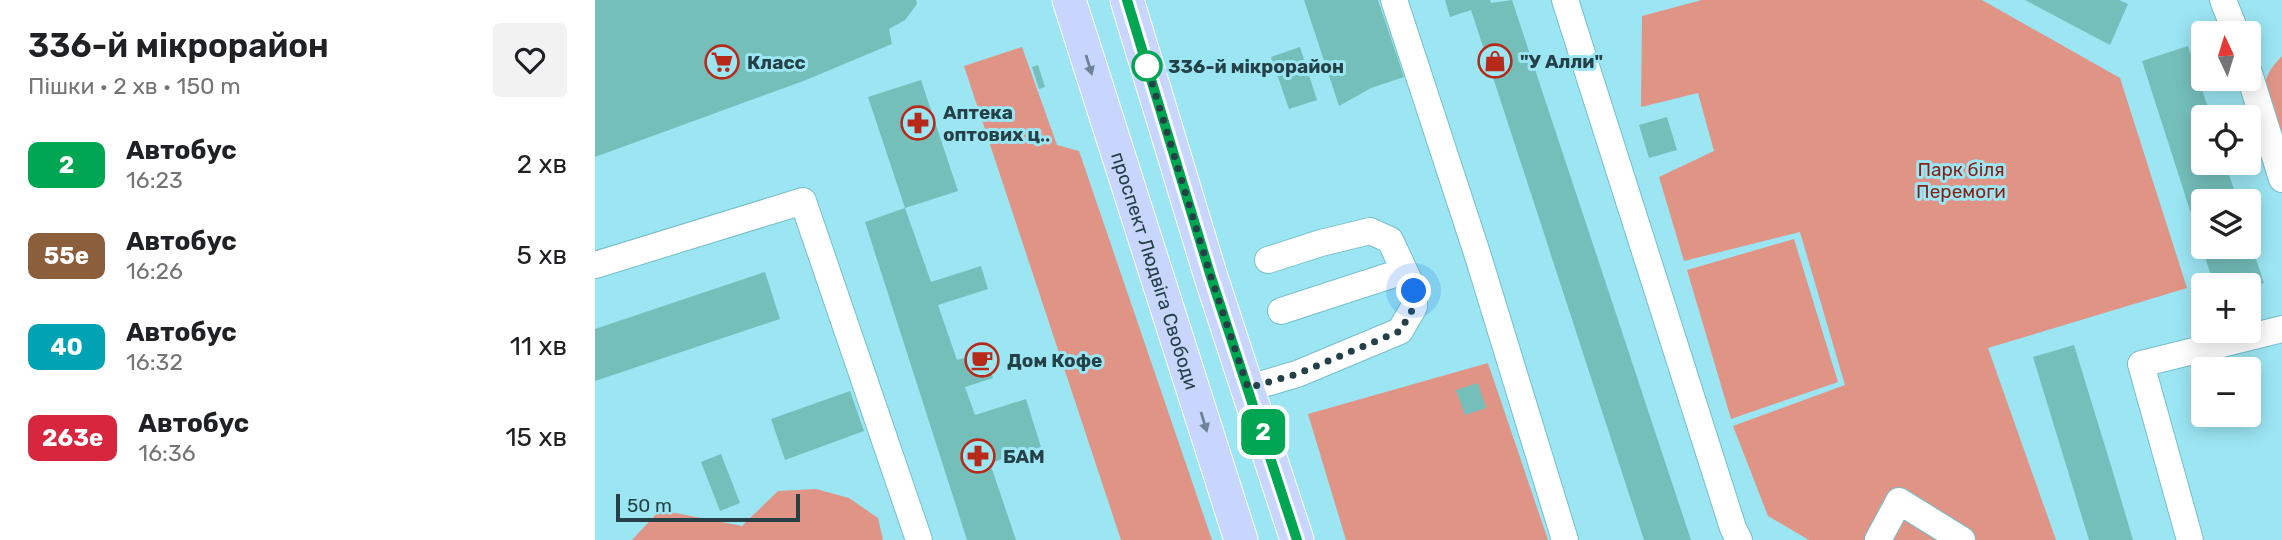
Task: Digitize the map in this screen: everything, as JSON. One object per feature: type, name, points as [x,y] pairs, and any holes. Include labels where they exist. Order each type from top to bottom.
[{"type":"main road","name":"проспект Людвіга Свободи","points":[[1069,0],[1241,540]]},
{"type":"main road","points":[[1127,0],[1211,277],[1297,540]]},
{"type":"lane","points":[[1394,0],[1477,253],[1566,540]]},
{"type":"lane","points":[[1565,0],[1739,540]]},
{"type":"lane","points":[[2223,0],[2231,21]]},
{"type":"lane","points":[[2255,91],[2280,166]]},
{"type":"lane","points":[[595,265],[803,201],[919,540]]},
{"type":"lane","points":[[1248,388],[1297,374],[1400,331],[1414,307],[1414,291],[1390,240],[1370,231],[1268,260]]},
{"type":"lane","points":[[1281,310],[1403,271]]},
{"type":"lane","points":[[2190,540],[2141,364],[2282,329]]},
{"type":"lane","points":[[1878,540],[1899,501],[1962,540]]},
{"type":"green space","name":"Парк біля Перемоги","points":[[1702,0],[1982,0],[2120,78],[2187,288],[1988,348],[2056,540],[1809,540],[1768,516],[1733,426],[1845,385],[1800,232],[1684,261],[1659,177],[1714,151],[1698,93],[1641,107],[1642,16]]},
{"type":"green space","points":[[1022,47],[1057,145],[1079,151],[1212,540],[1121,540],[964,66]]},
{"type":"green space","points":[[2282,56],[2282,132],[2273,133],[2264,92],[2268,75]]},
{"type":"green space","points":[[1794,239],[1838,382],[1731,419],[1687,270]]},
{"type":"green space","points":[[1488,363],[1548,540],[1346,540],[1308,414]]},
{"type":"green space","points":[[816,489],[849,498],[878,518],[883,540],[632,540],[660,510],[742,526],[778,491]]},
{"type":"building","name":"Класс","points":[[595,0],[916,0],[917,4],[905,20],[889,29],[892,44],[806,80],[595,157]]},
{"type":"building","points":[[1304,0],[1378,0],[1404,77],[1371,88],[1339,106]]},
{"type":"building","points":[[1445,0],[1490,0],[1491,3],[1512,0],[1691,540],[1644,540],[1471,10],[1450,17]]},
{"type":"building","points":[[2025,0],[2119,0],[2128,4],[2110,45]]},
{"type":"building","points":[[2188,46],[2191,55],[2191,91],[2203,91],[2207,105],[2191,105],[2191,175],[2229,175],[2234,189],[2191,189],[2191,213],[2142,61]]},
{"type":"building","points":[[1300,47],[1317,100],[1289,109],[1271,57]]},
{"type":"building","points":[[1038,65],[1045,87],[1039,89],[1032,67]]},
{"type":"building","points":[[921,80],[958,191],[905,208],[868,97]]},
{"type":"building","points":[[1667,117],[1677,150],[1649,158],[1639,125]]},
{"type":"building","points":[[905,208],[931,282],[981,266],[988,289],[938,305],[957,360],[985,352],[993,378],[965,387],[975,415],[1026,399],[1041,447],[990,463],[1016,540],[967,540],[865,222]]},
{"type":"building","points":[[2206,259],[2256,259],[2261,273],[2210,273]]},
{"type":"building","points":[[765,272],[780,319],[595,381],[595,329]]},
{"type":"building","points":[[2074,345],[2133,540],[2089,540],[2033,357]]},
{"type":"building","points":[[1478,383],[1486,408],[1465,415],[1456,390]]},
{"type":"building","points":[[850,391],[864,431],[785,460],[771,419]]},
{"type":"building","points":[[721,454],[740,503],[720,511],[701,462]]},
{"type":"bus line","name":"2","points":[[1127,0],[1211,277],[1297,540]]},
{"type":"place","name":"\"У Алли\"","points":[[1495,61]]},
{"type":"place","name":"Класс","points":[[722,62]]},
{"type":"place","name":"336-й мікрорайон","points":[[1147,66]]},
{"type":"place","name":"Аптека оптових ц‥","points":[[918,123]]},
{"type":"place","name":"Дом Кофе","points":[[982,360]]},
{"type":"place","name":"БАМ","points":[[978,456]]},
{"type":"route","points":[[1147,66],[1146,63],[1248,388],[1297,374],[1400,331],[1414,307],[1414,291]]}]
